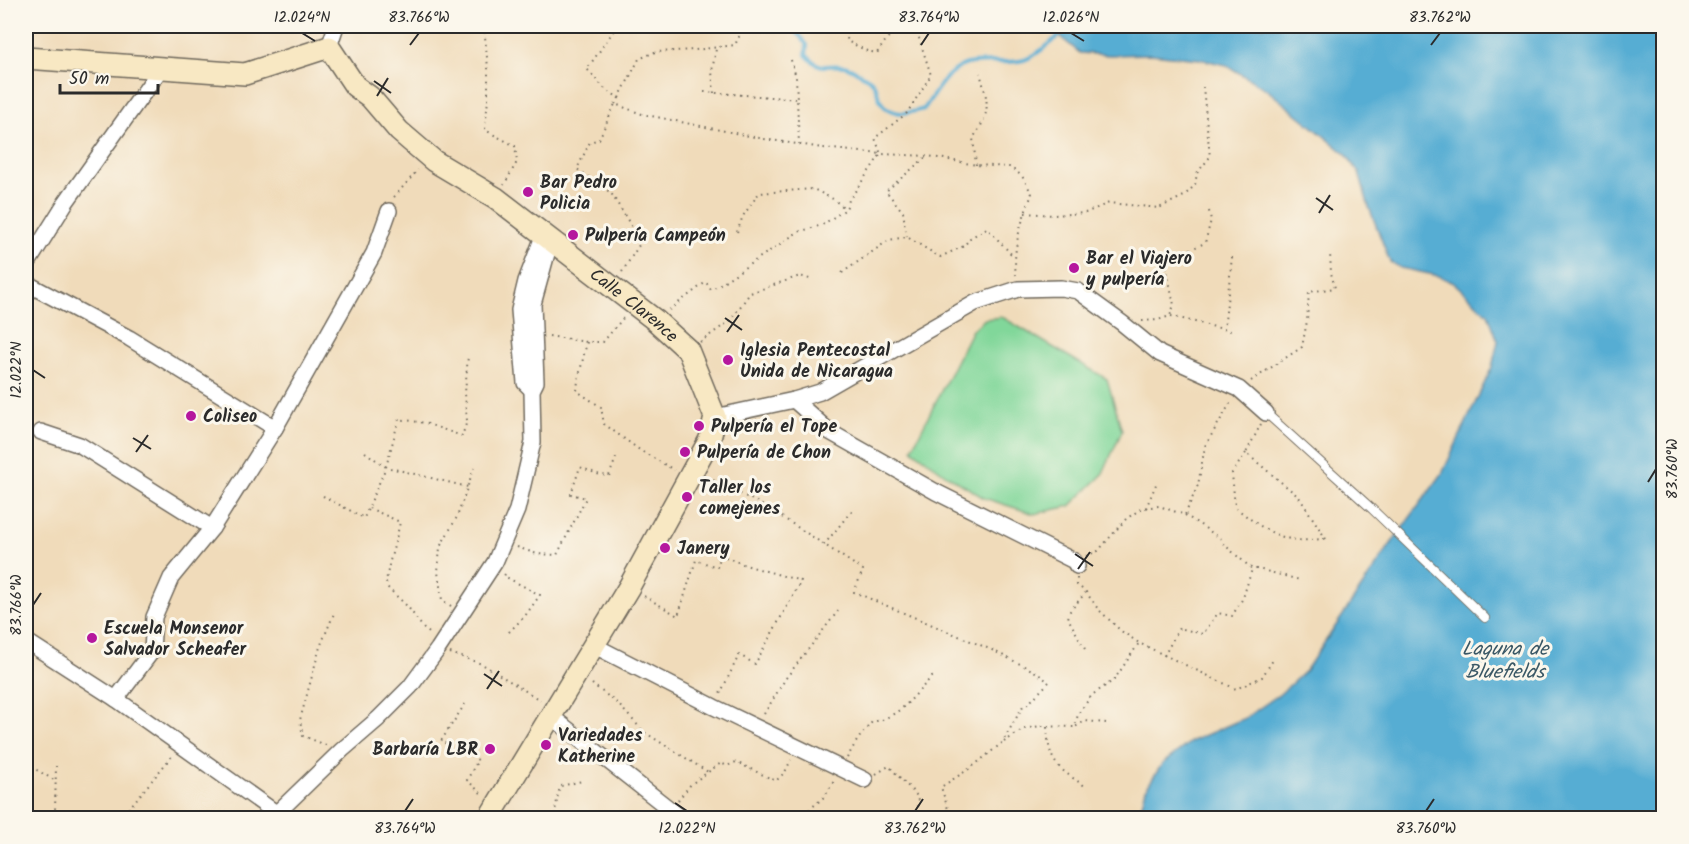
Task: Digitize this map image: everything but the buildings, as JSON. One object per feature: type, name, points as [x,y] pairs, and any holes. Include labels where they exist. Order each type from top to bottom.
[{"type":"street","points":[[26,58],[245,74],[329,47],[336,26]]},
{"type":"street","name":"Calle Clarence","points":[[329,47],[355,86],[370,97],[399,131],[434,161],[496,198],[633,303],[688,350],[715,417]]},
{"type":"street","points":[[26,266],[66,202],[162,67]]},
{"type":"street","points":[[116,699],[152,651],[154,617],[171,578],[212,528],[275,428],[374,253],[389,211]]},
{"type":"street","points":[[26,641],[116,699],[279,816],[342,750],[410,687],[495,562],[517,510],[533,442],[532,390],[536,382],[533,304],[547,237]]},
{"type":"street","points":[[532,390],[525,383],[519,310],[526,281],[547,237]]},
{"type":"street","points":[[26,283],[129,338],[275,428]]},
{"type":"street","points":[[493,812],[629,587],[691,477],[710,439],[715,417],[820,392],[975,303],[1018,289],[1061,288],[1078,291],[1160,354],[1239,389],[1266,413]]},
{"type":"street","points":[[794,400],[830,432],[936,492],[1075,564]]},
{"type":"street","points":[[41,432],[80,445],[212,528]]},
{"type":"street","points":[[593,645],[865,780]]},
{"type":"street","points":[[556,709],[675,814]]},
{"type":"lane","points":[[1266,413],[1372,509],[1485,618]]},
{"type":"path","points":[[484,26],[488,68],[485,130],[515,146],[517,162],[496,198]]},
{"type":"path","points":[[618,26],[587,69],[604,88],[619,98]]},
{"type":"path","points":[[612,287],[641,242],[611,193],[577,169],[590,142],[599,139],[639,59],[655,52],[735,45],[744,26]]},
{"type":"path","points":[[848,26],[847,41],[867,51],[877,53],[887,38],[896,30],[916,27],[931,75],[907,113],[875,138],[881,154]]},
{"type":"path","points":[[714,93],[712,70],[716,47]]},
{"type":"path","points":[[791,60],[796,77],[799,144]]},
{"type":"path","points":[[976,165],[973,138],[983,124],[988,99],[980,73]]},
{"type":"path","points":[[1025,213],[1054,215],[1085,213],[1109,203],[1159,208],[1184,196],[1195,184],[1197,173],[1210,157],[1203,87]]},
{"type":"path","points":[[704,92],[798,99]]},
{"type":"path","points":[[615,105],[642,114],[799,144],[881,154],[928,156],[976,165],[1010,167],[1022,176],[1032,194],[1014,257],[1018,289]]},
{"type":"path","points":[[655,321],[706,282],[711,290],[798,232],[822,225],[846,209],[849,200],[881,154]]},
{"type":"path","points":[[907,237],[903,212],[886,191],[928,156]]},
{"type":"path","points":[[389,211],[394,198],[422,165],[434,161]]},
{"type":"path","points":[[737,232],[759,193],[813,189],[833,199],[846,209]]},
{"type":"path","points":[[1170,316],[1174,305],[1166,266],[1171,252],[1191,249],[1205,243],[1211,220],[1209,211]]},
{"type":"path","points":[[842,273],[888,240],[907,237],[940,257],[964,246],[970,238],[987,228],[1014,257]]},
{"type":"path","points":[[1185,515],[1198,485],[1205,446],[1239,389],[1302,347],[1309,292],[1335,288],[1331,273],[1330,252]]},
{"type":"path","points":[[1224,330],[1232,257]]},
{"type":"path","points":[[688,350],[730,321],[750,293],[800,276],[813,280]]},
{"type":"path","points":[[534,334],[587,342],[603,342],[621,322],[633,303]]},
{"type":"path","points":[[1122,323],[1158,320],[1170,316],[1232,331]]},
{"type":"path","points":[[587,342],[577,391],[601,407],[604,424],[618,436],[691,477],[700,471],[732,491],[743,494],[863,570],[854,592],[992,650],[1035,671],[1049,682],[1028,704],[1023,706],[1002,743]]},
{"type":"path","points":[[323,496],[364,518],[386,468],[399,419],[425,423],[462,436],[467,421],[465,393],[468,355]]},
{"type":"path","points":[[1246,453],[1299,497],[1326,539],[1295,540],[1277,534],[1256,524],[1235,507],[1232,473],[1246,453],[1266,413]]},
{"type":"path","points":[[365,452],[386,468],[468,487]]},
{"type":"path","points":[[503,542],[537,554],[557,555],[586,498],[571,495],[580,467],[609,476],[616,458]]},
{"type":"path","points":[[461,612],[442,600],[438,572],[440,547],[456,517],[474,468]]},
{"type":"path","points":[[1146,508],[1157,482]]},
{"type":"path","points":[[1273,660],[1262,677],[1236,689],[1164,656],[1121,631],[1098,609],[1086,592],[1077,585],[1075,564],[1098,551],[1126,519],[1142,508],[1159,506],[1185,515],[1220,538],[1227,548],[1252,569],[1300,580]]},
{"type":"path","points":[[369,508],[400,522],[395,549],[387,570],[386,586],[408,607],[424,629],[440,645],[482,664],[556,709]]},
{"type":"path","points":[[824,545],[853,510]]},
{"type":"path","points":[[629,587],[678,616],[696,560],[717,567],[721,555],[745,565],[801,581],[755,664],[739,655],[714,707]]},
{"type":"path","points":[[507,634],[525,616],[540,595],[504,576],[508,566]]},
{"type":"path","points":[[1164,656],[1179,628],[1203,634],[1218,612],[1232,616],[1243,598],[1252,569]]},
{"type":"path","points":[[1086,592],[1070,611],[1068,618],[1086,651]]},
{"type":"path","points":[[335,611],[320,647],[300,720],[303,736],[342,750]]},
{"type":"path","points":[[756,727],[792,670],[838,611]]},
{"type":"path","points":[[1075,727],[1078,714],[1092,694],[1114,680],[1139,643]]},
{"type":"path","points":[[577,673],[617,703],[644,732],[708,772]]},
{"type":"path","points":[[800,819],[825,796],[858,739],[872,722],[885,720],[898,713],[932,677],[937,675]]},
{"type":"path","points":[[465,704],[441,741],[478,760],[466,780],[493,812]]},
{"type":"path","points":[[961,819],[948,808],[941,787],[972,767],[1002,743],[1024,729],[1075,727],[1085,721],[1106,723]]},
{"type":"path","points":[[1047,727],[1048,747],[1059,769],[1085,786]]},
{"type":"path","points":[[675,814],[691,784],[721,763],[727,766],[735,762],[776,781],[785,772],[798,747]]},
{"type":"path","points":[[121,819],[172,756],[196,758]]},
{"type":"path","points":[[26,764],[56,781]]},
{"type":"path","points":[[48,819],[56,811],[56,766]]},
{"type":"path","points":[[865,780],[889,766],[918,797],[917,812],[930,819]]},
{"type":"path","points":[[560,819],[554,813],[558,805],[556,795],[561,786],[582,781]]},
{"type":"path","points":[[985,819],[989,815],[992,819]]},
{"type":"green space","points":[[1002,317],[1107,379],[1122,431],[1102,475],[1070,506],[1034,514],[984,498],[945,474],[912,449],[972,330],[985,319]]},
{"type":"water","name":"Laguna de Bluefields","points":[[1053,26],[1663,26],[1663,818],[1138,818],[1146,789],[1162,764],[1192,741],[1245,718],[1280,694],[1306,670],[1395,538],[1442,474],[1492,367],[1498,341],[1488,314],[1454,283],[1439,276],[1401,268],[1390,262],[1359,173],[1346,154],[1266,89],[1226,65],[1200,59],[1151,54],[1080,53],[1059,36]]},
{"type":"waterway","points":[[792,26],[807,45],[806,55],[812,61],[821,66],[837,65],[856,71],[872,82],[884,106],[901,113],[924,109],[944,80],[964,65],[1024,60],[1038,53],[1059,36]]},
{"type":"place","name":"Bar Pedro Policia","points":[[528,192]]},
{"type":"place","name":"Pulpería Campeón","points":[[573,235]]},
{"type":"place","name":"Bar el Viajero y pulpería","points":[[1074,268]]},
{"type":"place","name":"Iglesia Pentecostal Unida de Nicaragua","points":[[728,360]]},
{"type":"place","name":"Coliseo","points":[[191,416]]},
{"type":"place","name":"Pulpería el Tope","points":[[699,426]]},
{"type":"place","name":"Pulpería de Chon","points":[[685,452]]},
{"type":"place","name":"Taller los comejenes","points":[[687,497]]},
{"type":"place","name":"Janery","points":[[665,548]]},
{"type":"place","name":"Escuela Monsenor Salvador Scheafer","points":[[92,638]]},
{"type":"place","name":"Variedades Katherine","points":[[546,745]]},
{"type":"place","name":"Barbaría LBR","points":[[490,749]]}]
